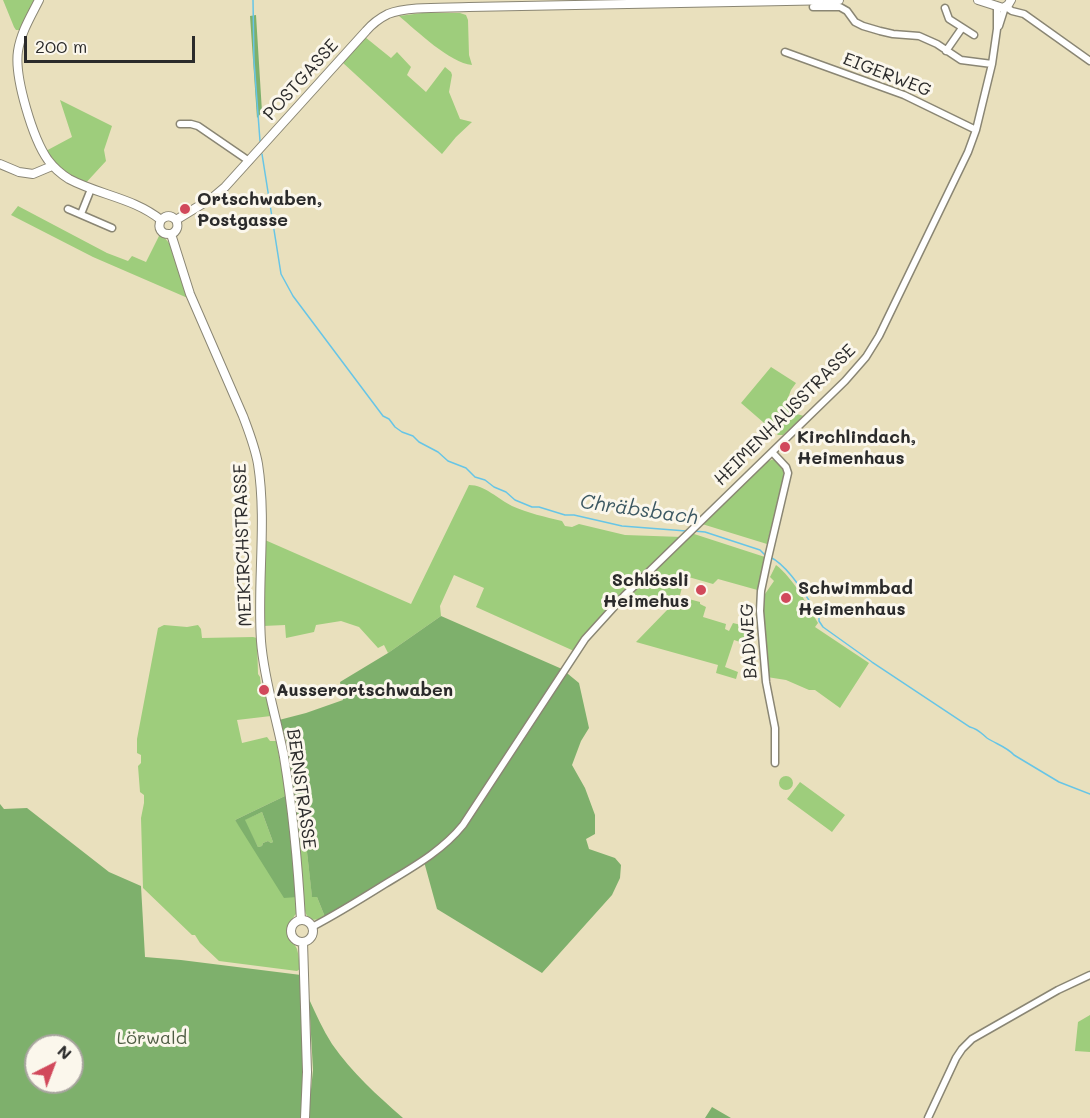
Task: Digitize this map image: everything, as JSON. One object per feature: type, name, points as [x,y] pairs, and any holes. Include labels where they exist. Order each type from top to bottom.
[{"type":"main road","points":[[39,0],[21,38],[18,67],[20,85],[44,153],[52,166],[68,178],[138,205],[161,220]]},
{"type":"main road","name":"POSTGASSE","points":[[176,220],[212,198],[225,187],[363,34],[377,21],[400,10],[469,3],[839,0]]},
{"type":"main road","points":[[978,0],[1005,3]]},
{"type":"main road","points":[[0,164],[19,172],[33,174],[52,166]]},
{"type":"main road","points":[[168,216],[176,220],[177,230],[171,234],[161,231],[159,225],[161,220],[168,216]]},
{"type":"main road","name":"MEIKIRCHSTRASSE","points":[[171,234],[190,294],[243,416],[256,457],[261,506],[261,629],[264,663]]},
{"type":"main road","name":"BERNSTRASSE","points":[[264,663],[290,795],[301,920]]},
{"type":"main road","points":[[301,920],[309,922],[312,927],[311,936],[303,942],[294,938],[291,932],[293,925],[301,920]]},
{"type":"main road","points":[[303,942],[307,1072],[305,1118]]},
{"type":"street","name":"HEIMENHAUSSTRASSE","points":[[312,927],[417,864],[449,841],[463,825],[590,633],[624,596],[845,381],[866,357],[879,336],[968,152],[976,130],[992,64],[997,29],[1005,3]]},
{"type":"street","points":[[1005,3],[1012,11],[1024,14],[1090,61]]},
{"type":"street","points":[[813,7],[840,7],[847,11],[855,22],[863,26],[880,32],[919,36],[937,44],[961,60],[992,64]]},
{"type":"street","points":[[945,8],[949,19],[974,34]]},
{"type":"street","points":[[946,51],[962,28]]},
{"type":"street","name":"EIGERWEG","points":[[785,52],[904,95],[976,130]]},
{"type":"street","points":[[180,124],[198,126],[249,161]]},
{"type":"street","points":[[81,214],[92,189]]},
{"type":"street","points":[[68,209],[112,228]]},
{"type":"street","name":"BADWEG","points":[[772,452],[785,466],[788,473],[761,591],[760,620],[766,682],[775,728],[775,763]]},
{"type":"street","points":[[928,1118],[956,1058],[972,1039],[1058,990],[1090,975]]},
{"type":"green space","points":[[3,0],[37,0],[20,30],[14,27]]},
{"type":"green space","points":[[422,13],[466,15],[472,65],[444,53],[399,16]]},
{"type":"green space","points":[[256,15],[262,112],[257,118],[250,16]]},
{"type":"green space","points":[[365,37],[391,58],[397,52],[411,67],[407,75],[426,92],[445,67],[451,72],[449,92],[460,119],[472,122],[442,154],[342,62]]},
{"type":"green space","points":[[60,100],[112,126],[104,150],[106,161],[83,186],[74,181],[44,152],[72,137]]},
{"type":"green space","points":[[18,206],[107,253],[128,261],[132,256],[146,262],[160,234],[169,243],[190,299],[93,257],[11,215]]},
{"type":"green space","points":[[771,367],[796,383],[785,406],[793,413],[804,416],[783,435],[778,435],[741,403]]},
{"type":"green space","points":[[774,459],[785,470],[767,544],[702,524],[766,462]]},
{"type":"green space","points":[[469,485],[486,490],[518,508],[562,521],[565,526],[572,527],[579,524],[625,535],[682,537],[604,613],[574,651],[476,607],[484,588],[454,575],[440,606],[441,616],[388,653],[384,645],[378,648],[359,627],[341,621],[316,625],[314,632],[286,638],[285,625],[263,626],[265,540],[411,604]]},
{"type":"green space","points":[[691,533],[768,558],[761,591],[718,579],[713,584],[685,576],[680,595],[630,597],[630,593]]},
{"type":"green space","points":[[776,565],[794,584],[818,623],[815,627],[869,663],[840,708],[815,690],[809,690],[786,680],[767,677],[761,620],[763,593],[765,594],[774,581],[770,577]]},
{"type":"green space","points":[[685,598],[700,602],[706,607],[703,617],[726,624],[725,629],[729,631],[733,623],[749,627],[743,643],[734,640],[725,667],[738,672],[736,679],[716,673],[718,665],[636,642],[669,608],[662,599]]},
{"type":"green space","points":[[441,616],[562,669],[579,683],[589,728],[581,741],[572,765],[585,788],[595,815],[595,834],[586,839],[589,849],[615,858],[621,865],[620,878],[612,895],[542,973],[437,909],[423,858],[325,917],[317,897],[312,897],[303,816],[295,816],[286,739],[279,720],[343,700],[340,682],[388,653]]},
{"type":"green space","points":[[164,625],[187,627],[198,625],[202,638],[257,638],[258,674],[271,716],[237,720],[242,743],[267,737],[270,741],[276,741],[287,795],[235,820],[297,897],[296,914],[288,925],[287,931],[288,937],[298,952],[300,969],[297,971],[219,961],[195,935],[192,935],[143,888],[141,818],[144,795],[140,792],[138,766],[141,763],[141,755],[137,753],[137,739],[158,628]]},
{"type":"green space","points":[[786,776],[791,778],[793,783],[791,788],[786,790],[781,788],[779,783],[781,778]]},
{"type":"green space","points":[[800,782],[845,815],[832,832],[787,799]]},
{"type":"green space","points":[[287,795],[297,897],[284,898],[235,820]],"holes":[[[262,812],[273,842],[268,841],[258,847],[245,820]]]},
{"type":"green space","name":"Lörwald","points":[[0,804],[4,809],[27,808],[109,872],[141,886],[145,957],[301,975],[303,1118],[0,1118]]},
{"type":"green space","points":[[262,812],[273,842],[268,841],[258,847],[244,820]]},
{"type":"green space","points":[[295,816],[303,816],[312,896],[317,897],[325,917],[318,919],[310,919],[305,911]]},
{"type":"green space","points":[[309,999],[340,1055],[365,1083],[403,1118],[308,1118],[313,1070]]},
{"type":"green space","points":[[1090,1015],[1090,1052],[1075,1051],[1078,1022]]},
{"type":"green space","points":[[712,1107],[731,1118],[705,1118]]},
{"type":"waterway","name":"Chräbsbach","points":[[253,0],[254,61],[260,141]]},
{"type":"waterway","name":"Chräbsbach","points":[[262,154],[281,274],[293,296],[383,416],[389,419],[395,427],[438,452],[448,461],[466,468],[475,477],[485,480],[515,500],[532,507],[622,526],[686,531]]},
{"type":"waterway","name":"Chräbsbach","points":[[694,531],[705,532],[760,550],[765,555]]},
{"type":"waterway","name":"Chräbsbach","points":[[770,557],[784,567],[797,583],[819,615],[819,621],[823,627],[1014,755],[1059,782],[1090,794]]},
{"type":"place","name":"Ortschwaben, Postgasse","points":[[185,209]]},
{"type":"place","name":"Kirchlindach, Heimenhaus","points":[[785,447]]},
{"type":"place","name":"Schlössli Heimehus","points":[[701,590]]},
{"type":"place","name":"Schwimmbad Heimenhaus","points":[[786,598]]},
{"type":"place","name":"Ausserortschwaben","points":[[264,690]]}]
